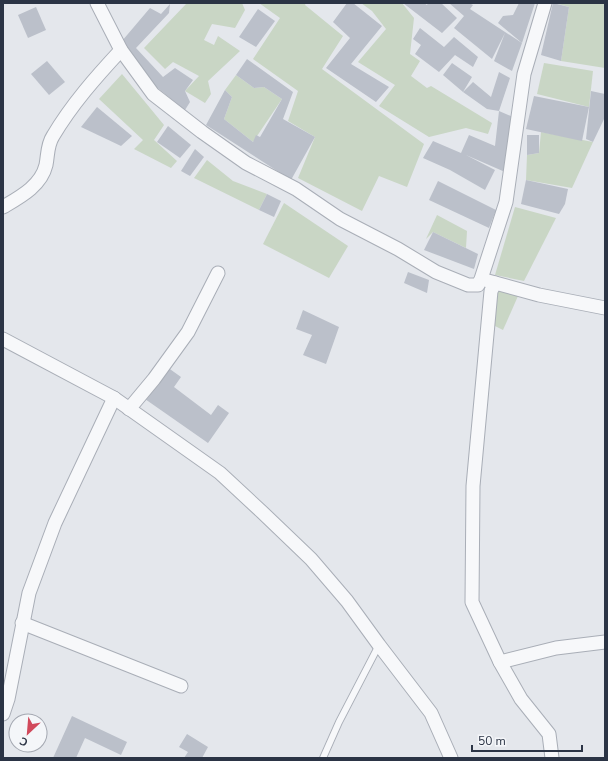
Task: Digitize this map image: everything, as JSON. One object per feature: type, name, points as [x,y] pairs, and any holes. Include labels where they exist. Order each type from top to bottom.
[{"type":"street","points":[[96,3],[121,50],[153,94],[202,132],[246,163],[296,189],[340,219],[398,248],[436,272],[468,285],[478,285],[482,279],[506,202],[524,74],[545,3]]},
{"type":"street","points":[[3,207],[21,196],[38,182],[46,166],[47,151],[52,137],[87,87],[121,50]]},
{"type":"street","points":[[129,408],[154,379],[188,332],[218,273]]},
{"type":"street","points":[[482,279],[605,308]]},
{"type":"street","points":[[495,283],[491,291],[473,486],[472,602],[500,662],[521,699],[549,734],[552,758]]},
{"type":"street","points":[[3,339],[114,398],[129,408],[220,473],[263,513],[311,559],[347,601],[431,713],[451,758]]},
{"type":"street","points":[[3,714],[8,699],[29,593],[55,523],[114,398]]},
{"type":"street","points":[[22,623],[181,686]]},
{"type":"street","points":[[500,662],[556,648],[605,642]]},
{"type":"lane","points":[[323,758],[339,722],[379,645]]},
{"type":"green space","points":[[187,3],[242,3],[245,10],[235,28],[212,24],[204,40],[214,45],[218,36],[240,51],[208,81],[211,94],[205,103],[185,91],[199,76],[173,62],[165,69],[144,48]]},
{"type":"green space","points":[[259,3],[306,3],[305,5],[343,36],[322,69],[424,144],[407,187],[379,176],[362,211],[298,178],[315,137],[288,121],[298,91],[253,59],[280,18]]},
{"type":"green space","points":[[361,3],[402,3],[414,18],[410,54],[420,61],[411,76],[427,88],[431,86],[492,123],[488,134],[466,128],[429,137],[379,106],[395,85],[358,62],[386,29],[372,11]]},
{"type":"green space","points":[[555,3],[605,3],[605,68],[561,61],[569,7]]},
{"type":"green space","points":[[544,63],[593,71],[589,107],[537,94]]},
{"type":"green space","points":[[122,74],[164,125],[154,140],[177,161],[171,168],[134,149],[143,140],[99,99]]},
{"type":"green space","points":[[236,75],[254,88],[264,87],[282,99],[253,142],[224,119],[232,97],[225,90]]},
{"type":"green space","points":[[541,132],[593,142],[572,188],[526,180],[527,155],[539,153]]},
{"type":"green space","points":[[207,160],[233,181],[267,194],[259,210],[194,178]]},
{"type":"green space","points":[[284,203],[348,246],[329,278],[263,244]]},
{"type":"green space","points":[[515,207],[556,218],[524,281],[495,275]]},
{"type":"green space","points":[[437,215],[467,231],[466,248],[433,232],[426,239]]},
{"type":"green space","points":[[488,279],[522,287],[503,330],[493,325]]},
{"type":"building","points":[[347,3],[353,3],[382,26],[351,64],[389,87],[376,102],[326,68],[350,38],[333,22]]},
{"type":"building","points":[[403,3],[424,3],[427,5],[428,3],[441,3],[457,18],[442,33]]},
{"type":"building","points":[[449,3],[469,3],[473,5],[470,9],[522,43],[512,71],[494,61],[505,33],[492,59],[454,28],[464,16]]},
{"type":"building","points":[[519,3],[535,3],[522,43],[498,23],[503,16],[513,15]]},
{"type":"building","points":[[553,3],[569,7],[561,61],[541,55]]},
{"type":"building","points":[[170,4],[169,13],[136,48],[163,77],[175,68],[193,80],[185,91],[190,102],[185,110],[154,85],[122,41],[150,8],[161,14]]},
{"type":"building","points":[[36,7],[46,30],[28,38],[18,15]]},
{"type":"building","points":[[258,9],[275,21],[256,47],[239,37]]},
{"type":"building","points":[[420,28],[444,47],[454,37],[478,57],[473,67],[455,55],[439,72],[415,54],[421,45],[413,39]]},
{"type":"building","points":[[247,59],[293,92],[283,119],[315,137],[291,180],[206,125],[225,90],[232,97],[224,119],[253,142],[256,135],[260,137],[282,99],[264,87],[254,88],[236,75]]},
{"type":"building","points":[[47,61],[65,82],[49,95],[31,74]]},
{"type":"building","points":[[452,63],[472,77],[463,92],[443,75]]},
{"type":"building","points":[[499,72],[510,78],[499,111],[487,109],[463,92],[473,82],[491,97]]},
{"type":"building","points":[[591,91],[605,94],[605,117],[593,142],[586,139]]},
{"type":"building","points":[[534,96],[589,107],[582,141],[526,129]]},
{"type":"building","points":[[97,107],[132,136],[121,146],[81,127]]},
{"type":"building","points":[[499,111],[513,117],[505,172],[466,155],[495,170],[485,190],[450,170],[423,158],[433,141],[461,153],[469,135],[495,146]]},
{"type":"building","points":[[168,126],[191,145],[180,158],[157,142]]},
{"type":"building","points":[[527,135],[539,135],[539,153],[527,155]]},
{"type":"building","points":[[195,149],[204,157],[190,176],[181,171]]},
{"type":"building","points":[[526,180],[568,189],[565,204],[559,214],[521,204]]},
{"type":"building","points":[[438,181],[496,210],[489,228],[429,200]]},
{"type":"building","points":[[267,194],[281,201],[274,217],[259,210]]},
{"type":"building","points":[[433,232],[478,254],[474,269],[424,250]]},
{"type":"building","points":[[408,272],[429,280],[427,293],[404,283]]},
{"type":"building","points":[[303,310],[339,327],[326,364],[303,355],[312,335],[296,329]]},
{"type":"building","points":[[167,367],[181,377],[174,387],[211,415],[218,405],[229,413],[208,443],[145,399]]},
{"type":"building","points":[[72,716],[127,742],[121,755],[85,738],[76,758],[53,758]]},
{"type":"building","points":[[187,734],[208,747],[202,758],[184,758],[188,752],[179,747]]}]
